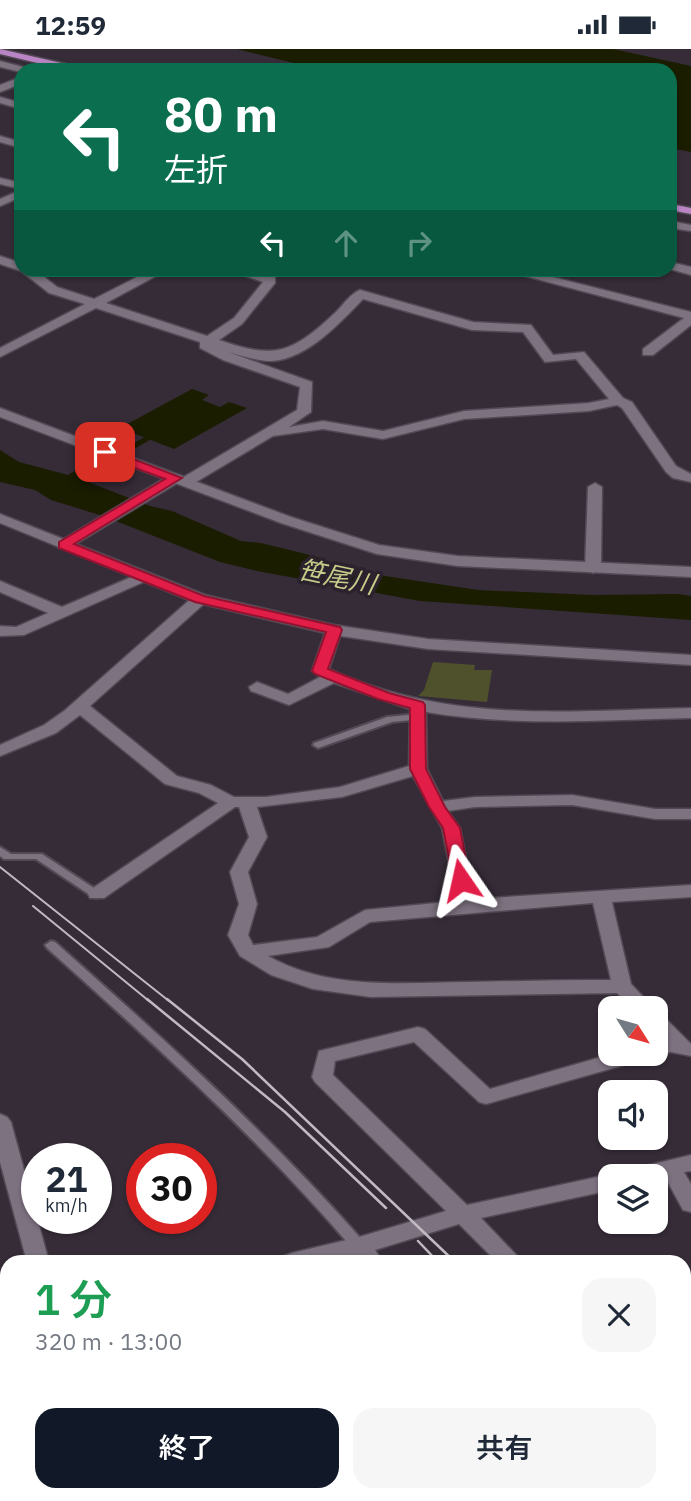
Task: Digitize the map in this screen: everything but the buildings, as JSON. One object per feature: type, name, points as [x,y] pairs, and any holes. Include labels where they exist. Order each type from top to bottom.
[{"type":"main road","points":[[0,51],[50,63]]},
{"type":"street","points":[[36,277],[53,290],[239,351],[277,356],[331,324],[360,294],[472,326],[527,328],[550,359],[579,355],[618,401],[627,405],[671,468],[678,475],[691,478]]},
{"type":"street","points":[[0,353],[148,277]]},
{"type":"street","points":[[68,542],[160,487],[181,480],[304,412],[307,385],[205,345],[238,321],[271,280],[260,277]]},
{"type":"street","points":[[544,277],[691,318]]},
{"type":"street","points":[[648,352],[691,318]]},
{"type":"street","points":[[270,432],[283,434],[323,425],[374,436],[464,415],[589,407],[618,401]]},
{"type":"street","points":[[0,412],[286,520],[377,549],[458,561],[691,572]]},
{"type":"street","points":[[593,568],[595,487]]},
{"type":"street","points":[[0,518],[68,542],[143,577],[200,599],[334,630],[428,643],[691,660]]},
{"type":"street","points":[[0,631],[18,632],[143,577]]},
{"type":"street","points":[[0,586],[62,613]]},
{"type":"street","points":[[0,751],[50,729],[80,706],[200,599]]},
{"type":"street","points":[[334,630],[320,671],[417,711],[515,716],[691,713]]},
{"type":"street","points":[[257,687],[289,700],[333,677]]},
{"type":"street","points":[[80,706],[171,780],[238,802],[266,802],[342,792],[418,769]]},
{"type":"street","points":[[417,711],[418,769],[451,828],[466,906]]},
{"type":"street","points":[[437,807],[475,802],[572,800],[655,814],[691,814]]},
{"type":"street","points":[[97,894],[238,802]]},
{"type":"street","points":[[238,802],[258,838],[239,872],[248,904],[238,935],[247,952],[278,970],[313,982],[371,990],[622,986]]},
{"type":"street","points":[[247,952],[322,943],[365,916],[466,906],[691,891]]},
{"type":"street","points":[[601,897],[622,986],[632,996]]},
{"type":"street","points":[[668,1032],[688,1051]]},
{"type":"street","points":[[505,1255],[322,1077],[326,1056],[418,1034],[486,1097],[598,1065]]},
{"type":"street","points":[[668,1046],[688,1051]]},
{"type":"street","points":[[0,1122],[36,1255]]},
{"type":"street","points":[[681,1165],[691,1204]]},
{"type":"street","points":[[366,1254],[464,1214],[598,1184]]},
{"type":"lane","points":[[318,745],[417,711]]},
{"type":"lane","points":[[0,850],[8,857],[38,856],[97,894]]},
{"type":"lane","points":[[51,945],[185,1063],[329,1210],[366,1254]]},
{"type":"shaded area","points":[[433,662],[475,665],[474,670],[492,670],[487,702],[418,696],[424,690]]},
{"type":"water","points":[[237,49],[613,49],[691,66],[691,152],[677,149],[677,63],[294,63]]},
{"type":"water","points":[[192,389],[209,395],[202,400],[220,407],[229,402],[247,408],[174,449],[120,428]]},
{"type":"water","name":"笹尾川","points":[[0,450],[19,462],[68,475],[94,460],[110,467],[86,480],[93,484],[150,506],[172,511],[241,541],[314,556],[344,568],[478,590],[593,595],[678,594],[691,596],[691,620],[420,601],[220,562],[103,516],[51,500],[35,490],[0,482]]},
{"type":"waterway","points":[[97,467],[148,438]]},
{"type":"tram line","points":[[0,867],[169,1001]]},
{"type":"tram line","points":[[33,906],[149,1001]]},
{"type":"tram line","points":[[147,999],[285,1112],[386,1208]]},
{"type":"tram line","points":[[167,999],[242,1059],[448,1255]]},
{"type":"tram line","points":[[418,1241],[431,1255]]},
{"type":"route","points":[[105,452],[175,478],[64,545],[200,599],[334,630],[320,671],[384,696],[418,705],[418,769],[451,828],[461,880]]}]
